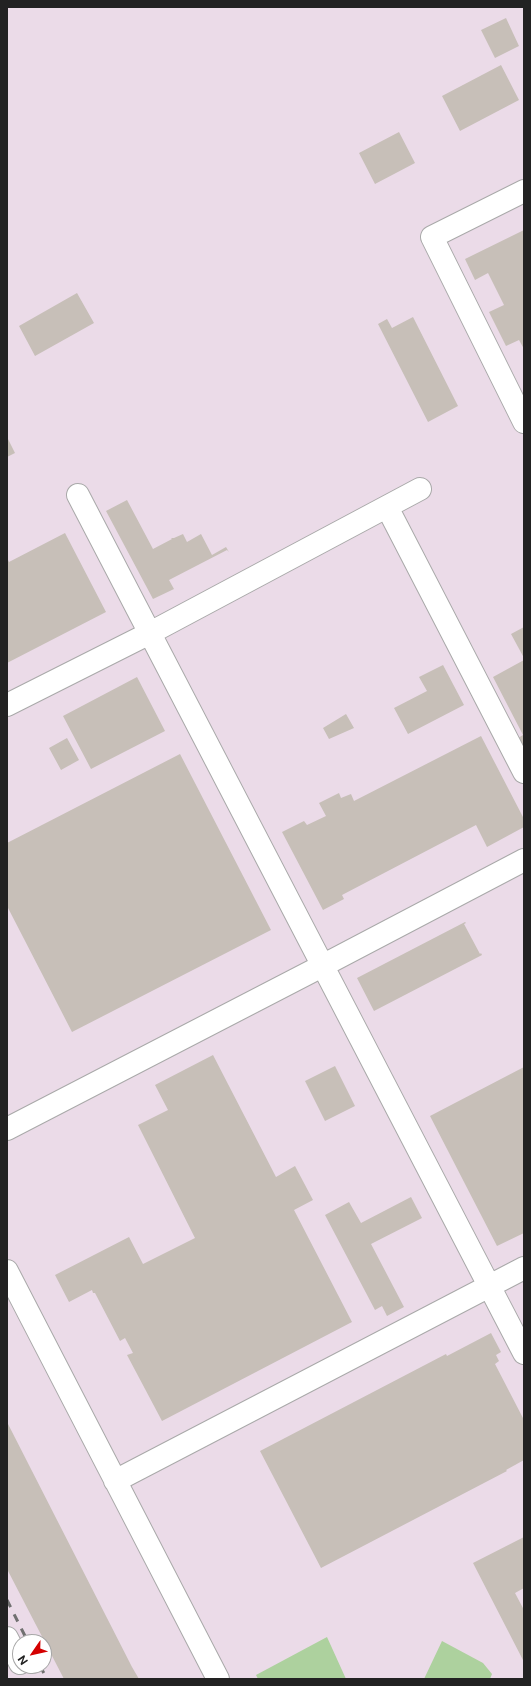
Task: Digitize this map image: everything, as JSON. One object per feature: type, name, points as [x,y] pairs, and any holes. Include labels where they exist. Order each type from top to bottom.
[{"type":"lane","points":[[524,191],[432,237],[524,422]]},
{"type":"lane","points":[[7,704],[150,633],[420,489]]},
{"type":"lane","points":[[78,495],[524,1353]]},
{"type":"lane","points":[[386,506],[524,772]]},
{"type":"lane","points":[[7,1129],[524,860]]},
{"type":"lane","points":[[115,1481],[524,1268]]},
{"type":"lane","points":[[7,1271],[218,1679]]},
{"type":"lane","points":[[7,1638],[12,1648]]},
{"type":"shaded area","points":[[7,7],[524,7],[524,1679],[7,1679]]},
{"type":"green space","points":[[327,1637],[346,1679],[258,1679],[256,1675]]},
{"type":"green space","points":[[442,1641],[483,1663],[492,1674],[490,1679],[424,1679]]},
{"type":"building","points":[[506,18],[519,46],[495,58],[481,30]]},
{"type":"building","points":[[501,65],[519,100],[460,131],[442,96]]},
{"type":"building","points":[[399,132],[415,163],[375,184],[359,153]]},
{"type":"building","points":[[524,230],[524,349],[519,340],[506,346],[489,312],[504,305],[488,273],[475,280],[465,259]]},
{"type":"building","points":[[77,293],[94,323],[35,356],[19,326]]},
{"type":"building","points":[[413,317],[458,406],[428,422],[378,324],[387,319],[392,328]]},
{"type":"building","points":[[7,437],[15,453],[7,457]]},
{"type":"building","points":[[127,500],[153,549],[172,539],[171,538],[183,534],[187,542],[201,534],[212,555],[226,547],[229,552],[227,550],[169,580],[174,589],[153,599],[106,511]]},
{"type":"building","points":[[65,533],[106,612],[7,663],[7,558],[9,562]]},
{"type":"building","points":[[524,627],[524,658],[511,634]]},
{"type":"building","points":[[524,660],[524,750],[518,738],[523,735],[493,677]]},
{"type":"building","points":[[443,665],[464,705],[408,734],[394,708],[427,691],[419,677]]},
{"type":"building","points":[[137,677],[165,731],[91,769],[63,716]]},
{"type":"building","points":[[346,714],[354,728],[329,739],[323,728]]},
{"type":"building","points":[[481,736],[524,819],[524,827],[487,847],[476,825],[342,895],[344,899],[323,910],[282,832],[304,821],[307,825],[326,816],[319,803],[339,793],[341,798],[351,794],[354,801]]},
{"type":"building","points":[[67,738],[79,760],[61,770],[49,748]]},
{"type":"building","points":[[180,754],[271,930],[72,1032],[7,906],[7,843]]},
{"type":"building","points":[[465,922],[466,923],[464,924],[480,954],[481,953],[482,955],[374,1011],[357,978]]},
{"type":"building","points":[[213,1055],[276,1177],[295,1166],[313,1200],[294,1210],[352,1322],[162,1421],[127,1355],[133,1353],[125,1338],[120,1341],[95,1293],[93,1293],[92,1290],[69,1302],[55,1275],[129,1237],[143,1264],[195,1238],[138,1125],[168,1110],[155,1085]]},
{"type":"building","points":[[335,1066],[355,1106],[325,1121],[305,1081]]},
{"type":"building","points":[[524,1067],[524,1233],[497,1246],[430,1116]]},
{"type":"building","points":[[411,1197],[422,1218],[371,1244],[404,1307],[387,1316],[382,1306],[375,1310],[325,1215],[349,1202],[361,1223]]},
{"type":"building","points":[[491,1333],[501,1352],[496,1355],[499,1361],[495,1364],[524,1420],[524,1460],[506,1470],[507,1471],[321,1568],[260,1451],[446,1354],[447,1356]]},
{"type":"building","points":[[7,1422],[139,1679],[64,1679],[52,1656],[52,1634],[41,1634],[7,1569]]},
{"type":"building","points":[[524,1537],[524,1588],[515,1593],[524,1610],[524,1662],[473,1563]]},
{"type":"railway","points":[[7,1600],[24,1634]]},
{"type":"railway","points":[[44,1674],[47,1679]]}]
